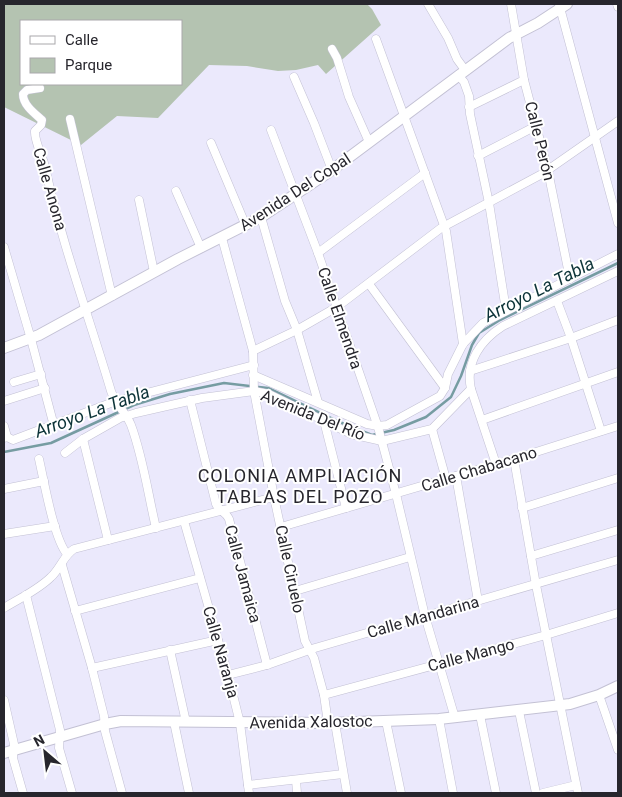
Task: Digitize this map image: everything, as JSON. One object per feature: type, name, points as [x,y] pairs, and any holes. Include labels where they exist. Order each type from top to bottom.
[{"type":"street","points":[[428,4],[448,38],[467,88],[478,156],[489,204],[506,310]]},
{"type":"street","name":"Calle Perón","points":[[511,4],[524,80],[548,171],[570,279]]},
{"type":"street","points":[[562,5],[618,223]]},
{"type":"street","name":"Avenida Del Copal","points":[[4,348],[31,339],[154,272],[262,217],[296,196],[332,170],[462,72],[516,34],[538,23],[562,5]]},
{"type":"street","points":[[376,39],[447,235],[463,344]]},
{"type":"street","points":[[332,49],[337,58],[349,97],[369,142]]},
{"type":"street","points":[[294,77],[332,170]]},
{"type":"street","points":[[469,107],[524,80]]},
{"type":"street","name":"Calle Anona","points":[[40,88],[27,90],[23,96],[25,103],[42,120],[41,125],[35,131],[35,136],[43,156],[63,236],[86,310]]},
{"type":"street","points":[[70,119],[112,296]]},
{"type":"street","points":[[254,351],[297,330],[336,307],[444,226],[489,204],[548,171],[618,121]]},
{"type":"street","points":[[478,156],[536,126]]},
{"type":"street","name":"Calle Elmendra","points":[[271,130],[318,254],[378,427],[425,616],[455,718]]},
{"type":"street","points":[[211,143],[246,226]]},
{"type":"street","points":[[318,254],[425,173]]},
{"type":"street","points":[[176,191],[201,248]]},
{"type":"street","points":[[139,200],[154,272]]},
{"type":"street","points":[[262,217],[285,301],[297,330],[318,402]]},
{"type":"street","name":"Calle Ciruelo","points":[[222,238],[254,351],[254,384],[274,497],[305,641],[314,658],[332,723],[347,793]]},
{"type":"street","points":[[4,247],[45,388],[54,426]]},
{"type":"street","points":[[445,388],[448,374],[463,344],[483,323],[618,254]]},
{"type":"street","points":[[496,464],[469,381],[470,371],[479,348],[492,333],[503,326],[618,271]]},
{"type":"street","points":[[369,284],[445,388]]},
{"type":"street","points":[[557,301],[601,431]]},
{"type":"street","points":[[86,310],[110,391],[126,414],[134,434],[156,528]]},
{"type":"street","points":[[470,371],[571,338],[618,320]]},
{"type":"street","name":"Avenida Del Río","points":[[5,438],[13,440],[117,403],[254,365]]},
{"type":"street","points":[[482,420],[618,372]]},
{"type":"street","points":[[14,382],[41,374]]},
{"type":"street","name":"Avenida Del Río","points":[[65,453],[83,439],[126,414],[254,384],[318,402],[378,427],[434,400],[443,393],[445,388]]},
{"type":"street","name":"Avenida Del Río","points":[[254,384],[269,394],[351,434],[381,439],[432,429]]},
{"type":"street","points":[[4,401],[45,388]]},
{"type":"street","points":[[446,479],[432,429],[471,389]]},
{"type":"street","name":"Calle Jamaica","points":[[190,400],[216,504],[229,519],[267,664]]},
{"type":"street","points":[[324,421],[346,508]]},
{"type":"street","points":[[4,426],[5,438]]},
{"type":"street","name":"Calle Chabacano","points":[[281,527],[514,459],[618,426]]},
{"type":"street","points":[[83,439],[108,540]]},
{"type":"street","points":[[39,459],[55,526],[67,554]]},
{"type":"street","points":[[514,459],[536,585],[577,789],[543,793]]},
{"type":"street","points":[[456,476],[478,601]]},
{"type":"street","points":[[522,508],[618,478]]},
{"type":"street","points":[[4,489],[44,481]]},
{"type":"street","points":[[4,608],[50,578],[62,565],[67,554],[74,550],[274,497]]},
{"type":"street","name":"Calle Naranja","points":[[184,521],[240,723],[249,789],[343,774]]},
{"type":"street","points":[[4,534],[55,526]]},
{"type":"street","points":[[531,556],[618,530]]},
{"type":"street","points":[[295,591],[410,557]]},
{"type":"street","name":"Calle Mandarina","points":[[228,675],[618,560]]},
{"type":"street","points":[[62,565],[92,668],[104,716],[105,731],[122,793]]},
{"type":"street","points":[[75,611],[200,578]]},
{"type":"street","points":[[26,595],[60,730],[59,748],[72,793]]},
{"type":"street","name":"Calle Mango","points":[[324,695],[546,635],[618,613]]},
{"type":"street","points":[[92,668],[218,640]]},
{"type":"street","points":[[170,650],[186,722]]},
{"type":"street","name":"Avenida Xalostoc","points":[[9,751],[105,724],[126,721],[332,723],[439,720],[560,706],[582,701],[618,686]]},
{"type":"street","points":[[599,695],[618,750]]},
{"type":"street","points":[[4,700],[14,744],[9,751],[13,758],[23,793]]},
{"type":"street","points":[[519,711],[536,793]]},
{"type":"street","points":[[480,716],[496,793]]},
{"type":"street","points":[[439,720],[452,793]]},
{"type":"street","points":[[386,721],[401,793]]},
{"type":"street","points":[[174,722],[189,793]]},
{"type":"street","points":[[296,780],[297,793]]},
{"type":"green space","points":[[4,4],[367,4],[381,25],[326,74],[318,65],[296,70],[278,71],[247,66],[209,65],[158,118],[117,116],[81,145],[4,107]]},
{"type":"waterway","name":"Arroyo La Tabla","points":[[4,452],[51,443],[134,405],[170,394],[224,383],[268,388],[337,421],[372,435],[394,430],[426,417],[451,397],[472,345],[479,333],[500,320],[618,263]]},
{"type":"district","name":"COLONIA AMPLIACIÓN TABLAS DEL POZO","points":[[300,485]]}]
